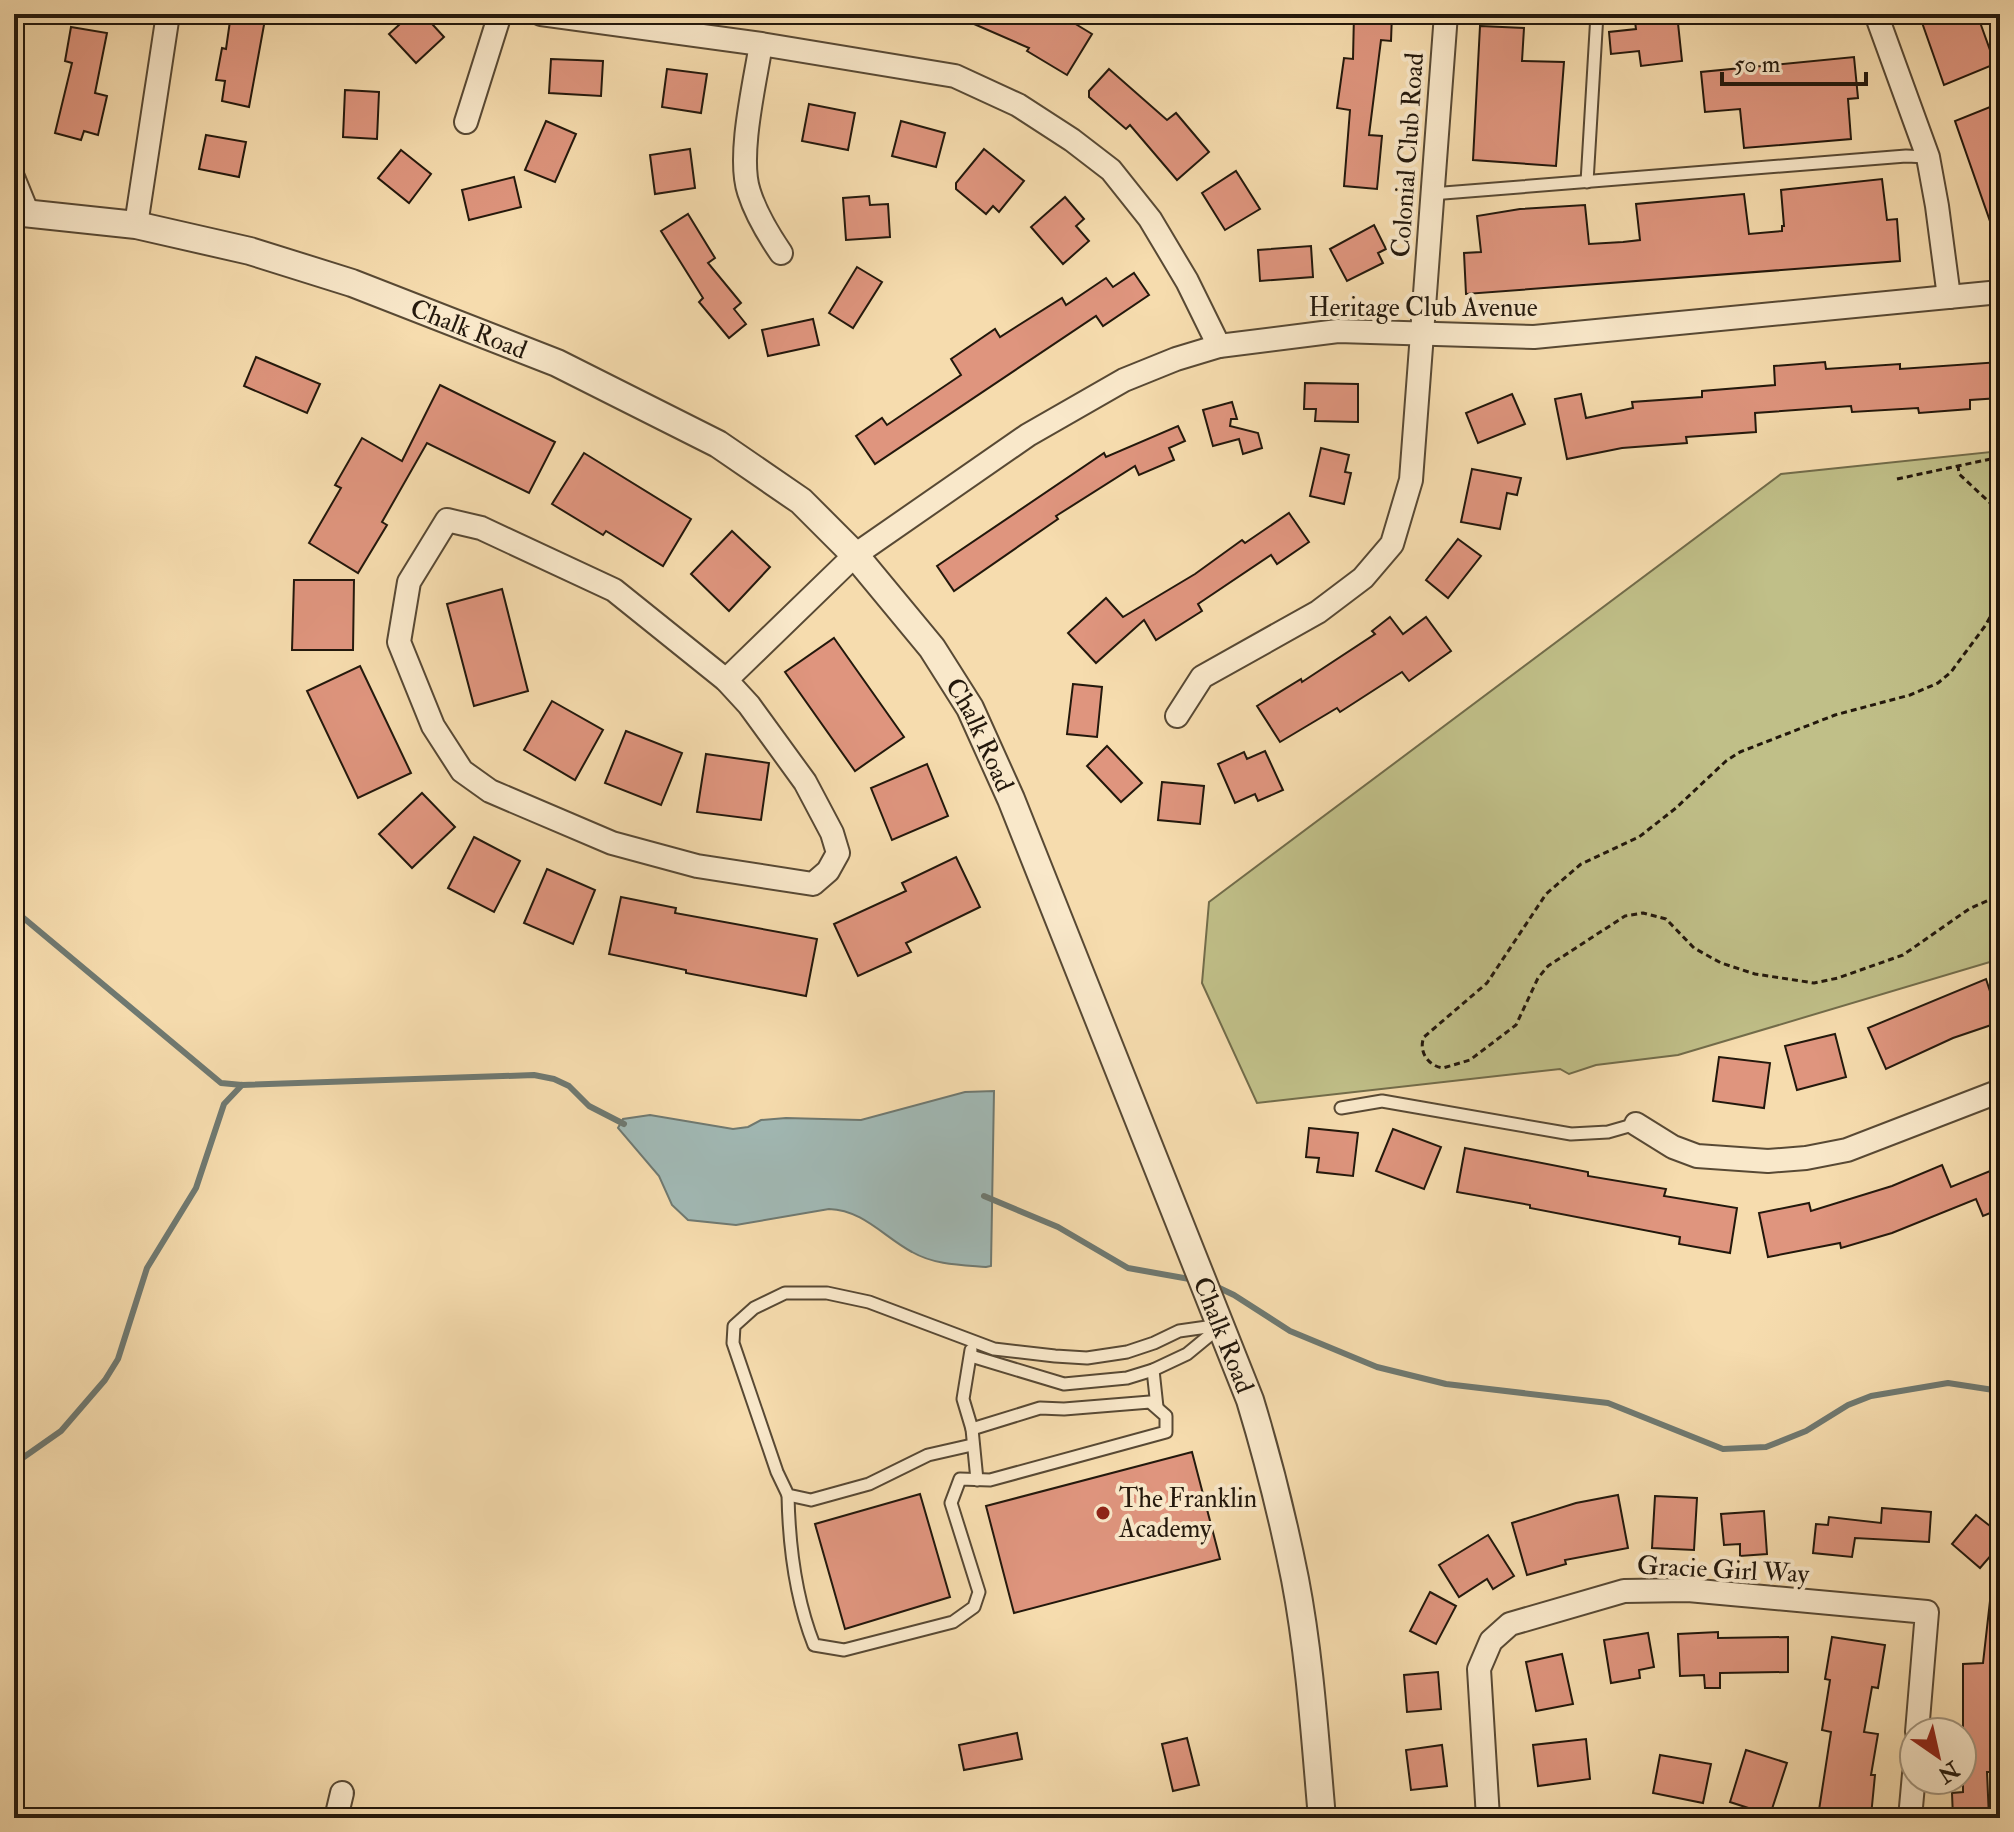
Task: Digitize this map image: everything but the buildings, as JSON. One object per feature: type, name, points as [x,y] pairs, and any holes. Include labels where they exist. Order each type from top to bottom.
[{"type":"street","points":[[136,225],[168,14]]},
{"type":"street","points":[[466,122],[500,14]]},
{"type":"street","points":[[541,14],[761,44],[955,76],[1018,105],[1111,170],[1150,219],[1187,281],[1219,346]]},
{"type":"street","name":"Colonial Club Road","points":[[1177,716],[1202,677],[1318,612],[1363,578],[1392,544],[1411,480],[1446,14]]},
{"type":"street","points":[[1876,14],[1928,157],[1949,297]]},
{"type":"street","points":[[761,44],[745,160],[747,190],[764,227],[781,253]]},
{"type":"street","name":"Chalk Road","points":[[24,214],[136,225],[250,251],[352,283],[557,363],[718,444],[801,501],[855,555],[932,648],[970,708],[1011,799],[1250,1400],[1295,1582],[1307,1658],[1322,1818]]},
{"type":"street","name":"Heritage Club Avenue","points":[[726,680],[855,555],[1028,435],[1124,380],[1176,359],[1219,346],[1338,331],[1534,337],[2000,292]]},
{"type":"street","points":[[447,520],[481,528],[614,590],[726,680],[749,705],[805,782],[832,833],[838,853],[828,871],[813,884],[697,866],[612,843],[490,791],[462,771],[433,726],[399,642],[409,582],[447,520]]},
{"type":"street","points":[[1636,1124],[1666,1143],[1697,1156],[1768,1161],[1806,1158],[1847,1150],[2000,1091]]},
{"type":"street","name":"Gracie Girl Way","points":[[1488,1818],[1479,1669],[1491,1641],[1510,1624],[1624,1591],[1688,1590],[1927,1612],[1918,1716]]},
{"type":"street","points":[[336,1818],[342,1793]]},
{"type":"street","points":[[1910,1818],[1912,1796]]},
{"type":"lane","points":[[1587,182],[1597,14]]},
{"type":"lane","points":[[1431,194],[1906,156],[1928,157]]},
{"type":"lane","points":[[14,165],[24,214]]},
{"type":"lane","points":[[1341,1108],[1382,1101],[1571,1134],[1608,1132],[1636,1124]]},
{"type":"lane","points":[[972,1429],[1040,1408],[1150,1402],[1166,1416],[1166,1432],[990,1480],[960,1479],[951,1503],[979,1592],[974,1607],[953,1622],[844,1650],[814,1645],[803,1617],[788,1538],[788,1495],[777,1472],[733,1343],[734,1326],[754,1308],[785,1293],[827,1293],[869,1302],[994,1349],[1087,1358],[1127,1352],[1179,1331],[1222,1325]]},
{"type":"lane","points":[[971,1356],[1064,1384],[1127,1378],[1187,1354],[1222,1325]]},
{"type":"lane","points":[[973,1341],[963,1399],[972,1429],[977,1480]]},
{"type":"lane","points":[[1153,1370],[1158,1408]]},
{"type":"lane","points":[[788,1495],[811,1500],[869,1484],[928,1455],[972,1445]]},
{"type":"path","points":[[1897,479],[2000,457]]},
{"type":"path","points":[[1958,465],[1959,474],[2000,512]]},
{"type":"path","points":[[2000,600],[1960,661],[1938,683],[1910,695],[1823,719],[1740,752],[1639,837],[1581,864],[1546,894],[1487,983],[1424,1037],[1421,1044],[1423,1052],[1429,1062],[1443,1068],[1470,1060],[1485,1051],[1516,1025],[1538,978],[1548,966],[1625,916],[1643,913],[1666,919],[1694,948],[1721,963],[1755,974],[1814,983],[1838,978],[1903,955],[1969,909],[2000,895]]},
{"type":"shaded area","points":[[2000,451],[2000,959],[1678,1055],[1596,1065],[1569,1074],[1560,1069],[1257,1103],[1202,983],[1209,902],[1781,474]]},
{"type":"water","points":[[994,1091],[991,1266],[986,1267],[930,1260],[902,1246],[863,1219],[829,1209],[736,1225],[688,1220],[672,1205],[659,1176],[618,1128],[623,1119],[650,1115],[733,1129],[748,1127],[761,1120],[786,1118],[861,1120],[965,1092]]},
{"type":"waterway","points":[[14,910],[221,1083],[242,1085],[534,1075],[569,1086],[589,1106],[624,1124]]},
{"type":"waterway","points":[[14,1464],[61,1431],[105,1380],[118,1359],[147,1268],[196,1188],[224,1104],[242,1085]]},
{"type":"waterway","points":[[984,1196],[1058,1227],[1128,1268],[1195,1280]]},
{"type":"waterway","points":[[1213,1285],[1290,1331],[1377,1367],[1446,1384],[1608,1403],[1723,1449],[1766,1447],[1806,1431],[1848,1405],[1871,1396],[1948,1383],[2000,1391]]},
{"type":"place","name":"The Franklin Academy","points":[[1103,1513]]}]
